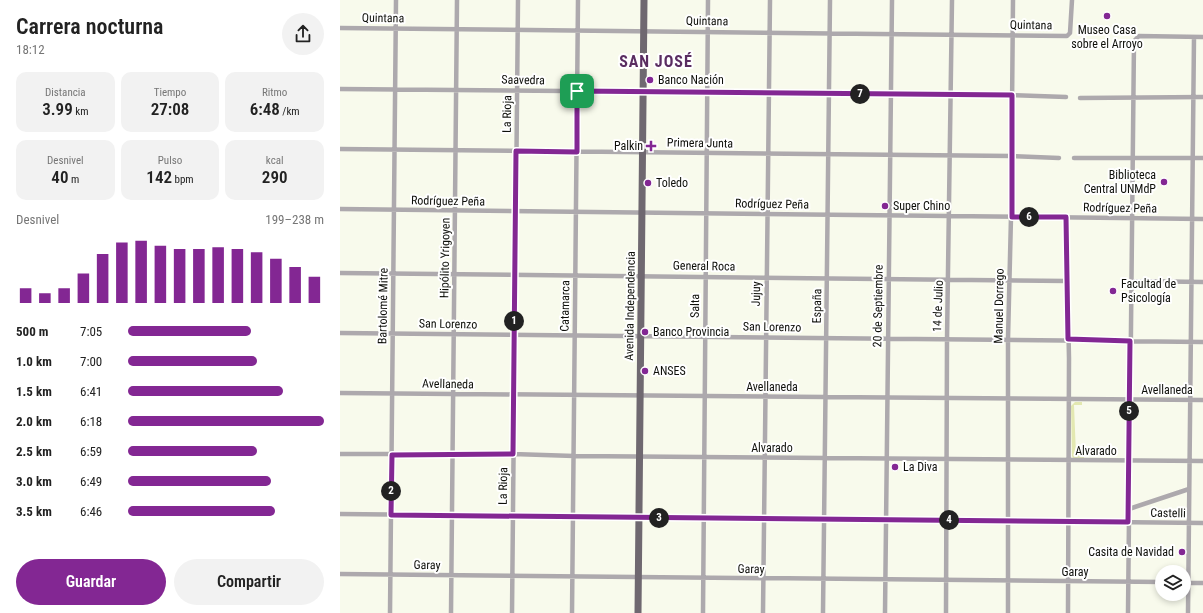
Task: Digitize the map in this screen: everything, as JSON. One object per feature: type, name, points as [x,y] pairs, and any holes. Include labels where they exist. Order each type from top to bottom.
[{"type":"main road","name":"Avenida Independencia","points":[[638,613],[644,0]]},
{"type":"street","name":"Bartolomé Mitre","points":[[390,613],[396,0]]},
{"type":"street","name":"Hipólito Yrigoyen","points":[[451,613],[457,0]]},
{"type":"street","name":"La Rioja","points":[[512,613],[518,0]]},
{"type":"street","name":"Catamarca","points":[[572,613],[578,0]]},
{"type":"street","name":"Salta","points":[[702,613],[708,0]]},
{"type":"street","name":"Jujuy","points":[[763,613],[770,0]]},
{"type":"street","name":"España","points":[[823,613],[830,0]]},
{"type":"street","name":"20 de Septiembre","points":[[884,613],[892,0]]},
{"type":"street","name":"14 de Julio","points":[[946,613],[948,398],[947,338],[952,0]]},
{"type":"street","name":"Manuel Dorrego","points":[[1008,613],[1008,339],[1012,217],[1013,0]]},
{"type":"street","name":"Quintana","points":[[340,28],[1066,36],[1070,34],[1071,31],[1072,0]]},
{"type":"street","points":[[1187,565],[1189,489],[1194,37]]},
{"type":"street","points":[[1128,613],[1134,41],[1136,38],[1203,37]]},
{"type":"street","name":"Saavedra","points":[[340,89],[951,94],[1066,98]]},
{"type":"street","points":[[1080,98],[1203,97]]},
{"type":"street","name":"Primera Junta","points":[[340,150],[1012,156],[1059,158]]},
{"type":"street","points":[[1074,158],[1203,158]]},
{"type":"street","name":"Rodríguez Peña","points":[[340,209],[1203,219]]},
{"type":"street","points":[[1066,217],[1069,400],[1068,613]]},
{"type":"street","name":"General Roca","points":[[340,273],[1067,281]]},
{"type":"street","points":[[1132,281],[1203,282]]},
{"type":"street","name":"San Lorenzo","points":[[340,333],[1068,339],[1203,342]]},
{"type":"street","name":"Avellaneda","points":[[340,393],[1203,400]]},
{"type":"street","name":"Alvarado","points":[[340,454],[513,454],[640,457],[1203,462]]},
{"type":"street","points":[[1129,509],[1189,489]]},
{"type":"street","name":"Castelli","points":[[340,514],[1203,523]]},
{"type":"street","name":"Garay","points":[[340,574],[885,581],[1155,582]]},
{"type":"street","points":[[1191,583],[1203,583]]},
{"type":"street","points":[[1187,601],[1188,613]]},
{"type":"green space","points":[[1075,402],[1082,402],[1082,405],[1074,405],[1076,455],[1084,455],[1084,458],[1073,458],[1072,456],[1071,406]]},
{"type":"place","name":"Museo Casa sobre el Arroyo","points":[[1107,16]]},
{"type":"place","name":"Banco Nación","points":[[650,80]]},
{"type":"place","name":"Palkin","points":[[651,146]]},
{"type":"place","name":"Biblioteca Central UNMdP","points":[[1164,182]]},
{"type":"place","name":"Toledo","points":[[648,183]]},
{"type":"place","name":"Super Chino","points":[[885,206]]},
{"type":"place","name":"Facultad de Psicología","points":[[1113,291]]},
{"type":"place","name":"Banco Provincia","points":[[645,332]]},
{"type":"place","name":"ANSES","points":[[645,371]]},
{"type":"place","name":"La Diva","points":[[895,467]]},
{"type":"place","name":"Casita de Navidad","points":[[1182,552]]},
{"type":"district","name":"SAN JOSÉ","points":[[656,61]]},
{"type":"route","points":[[577,91],[1012,95],[1012,217],[1066,217],[1068,339],[1130,341],[1128,522],[391,515],[392,455],[513,454],[516,151],[577,152],[577,91]]}]
